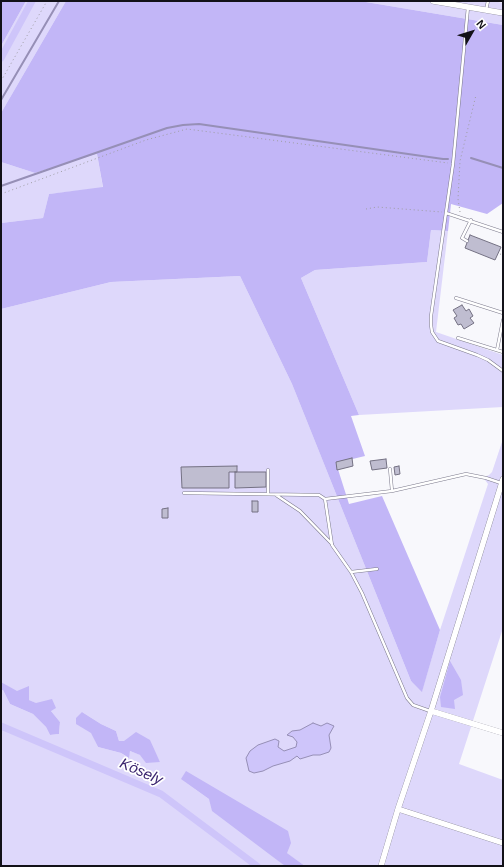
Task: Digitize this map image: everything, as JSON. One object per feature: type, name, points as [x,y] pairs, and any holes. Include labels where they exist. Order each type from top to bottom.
[{"type":"street","points":[[433,1],[457,3],[468,7],[503,13]]},
{"type":"street","points":[[381,866],[398,809],[431,711],[502,481]]},
{"type":"street","points":[[431,711],[503,733]]},
{"type":"street","points":[[398,809],[503,843]]},
{"type":"lane","points":[[486,10],[488,1]]},
{"type":"lane","points":[[468,7],[453,164],[431,316],[432,332],[438,341],[488,360],[503,371]]},
{"type":"lane","points":[[446,213],[462,217],[503,232]]},
{"type":"lane","points":[[467,240],[462,238],[471,220]]},
{"type":"lane","points":[[456,298],[503,313]]},
{"type":"lane","points":[[497,350],[503,320]]},
{"type":"lane","points":[[458,338],[503,352]]},
{"type":"lane","points":[[390,469],[392,491]]},
{"type":"lane","points":[[268,470],[268,494]]},
{"type":"lane","points":[[184,493],[319,495],[325,499],[392,491],[466,474],[502,481]]},
{"type":"lane","points":[[274,494],[300,511],[332,545],[351,572],[362,593],[407,698],[413,705],[431,711]]},
{"type":"lane","points":[[325,499],[332,545]]},
{"type":"lane","points":[[351,572],[377,569]]},
{"type":"path","points":[[1,81],[47,1]]},
{"type":"path","points":[[462,217],[458,199],[460,161],[476,95]]},
{"type":"path","points":[[1,194],[146,140],[187,129],[453,164]]},
{"type":"path","points":[[366,209],[377,207],[446,213]]},
{"type":"shaded area","points":[[1,1],[26,1],[1,46]]},
{"type":"shaded area","points":[[26,1],[66,1],[1,113],[1,46]]},
{"type":"shaded area","points":[[66,1],[360,1],[503,25],[503,203],[487,214],[451,204],[448,231],[431,230],[427,262],[315,270],[301,278],[359,415],[351,416],[365,456],[336,463],[349,504],[382,496],[440,630],[422,692],[411,681],[292,384],[240,276],[111,282],[1,309],[1,223],[43,218],[49,194],[103,187],[97,154],[35,173],[1,162],[1,113]]},
{"type":"shaded area","points":[[360,1],[493,1],[503,3],[503,25]]},
{"type":"shaded area","points":[[97,154],[103,188],[49,194],[43,218],[1,223],[1,162],[35,173]]},
{"type":"shaded area","points":[[431,230],[448,231],[436,332],[503,355],[503,407],[359,415],[301,278],[315,270],[427,262]]},
{"type":"shaded area","points":[[240,276],[292,384],[411,681],[422,691],[440,630],[488,484],[485,480],[492,472],[503,439],[503,628],[459,764],[503,780],[503,866],[305,866],[181,779],[209,799],[285,866],[1,866],[1,690],[3,690],[10,704],[33,714],[46,727],[50,735],[59,734],[60,722],[51,711],[29,700],[1,682],[1,309],[111,282]],"holes":[[[82,712],[101,724],[116,731],[119,741],[154,751],[160,762],[130,751],[128,758],[121,753],[98,747]]]},
{"type":"shaded area","points":[[450,661],[461,680],[463,695],[454,700],[455,709],[441,707],[440,697]]},
{"type":"shaded area","points":[[1,682],[17,691],[29,686],[29,700],[36,703],[52,699],[56,708],[51,711],[60,722],[59,734],[50,735],[46,727],[33,714],[10,704],[3,690],[1,690]]},
{"type":"shaded area","points":[[82,712],[101,724],[116,731],[119,741],[124,741],[136,732],[150,740],[160,762],[146,763],[140,755],[130,751],[129,758],[121,753],[98,747],[91,733],[76,724],[76,718]]},
{"type":"shaded area","points":[[313,723],[321,726],[327,723],[334,726],[329,735],[331,748],[329,752],[300,759],[297,756],[290,761],[273,766],[263,771],[254,773],[249,771],[246,758],[250,751],[258,745],[275,739],[279,741],[278,747],[284,751],[296,747],[297,742],[293,737],[287,735],[292,731],[300,730]]},
{"type":"shaded area","points":[[186,771],[288,831],[291,843],[287,853],[305,866],[285,866],[212,811],[209,799],[181,779]]},
{"type":"building","points":[[470,235],[501,247],[495,260],[465,248]]},
{"type":"building","points":[[462,305],[466,311],[469,309],[473,316],[470,318],[474,323],[464,329],[461,324],[458,325],[454,318],[457,316],[453,310]]},
{"type":"building","points":[[352,458],[353,466],[337,470],[336,462]]},
{"type":"building","points":[[386,459],[387,468],[372,470],[370,461]]},
{"type":"building","points":[[237,466],[237,472],[229,472],[229,488],[182,488],[181,467]]},
{"type":"building","points":[[399,466],[400,474],[395,475],[394,467]]},
{"type":"building","points":[[235,472],[266,472],[266,487],[235,488]]},
{"type":"building","points":[[252,501],[258,501],[258,512],[252,512]]},
{"type":"building","points":[[168,508],[168,518],[162,518],[162,509]]},
{"type":"waterway","name":"Kösely","points":[[1,58],[32,1]]},
{"type":"waterway","points":[[1,100],[59,1]]},
{"type":"waterway","points":[[1,186],[167,128],[199,124],[448,159]]},
{"type":"waterway","points":[[471,158],[503,168]]},
{"type":"waterway","name":"Kösely","points":[[1,726],[161,794],[257,866]]}]
